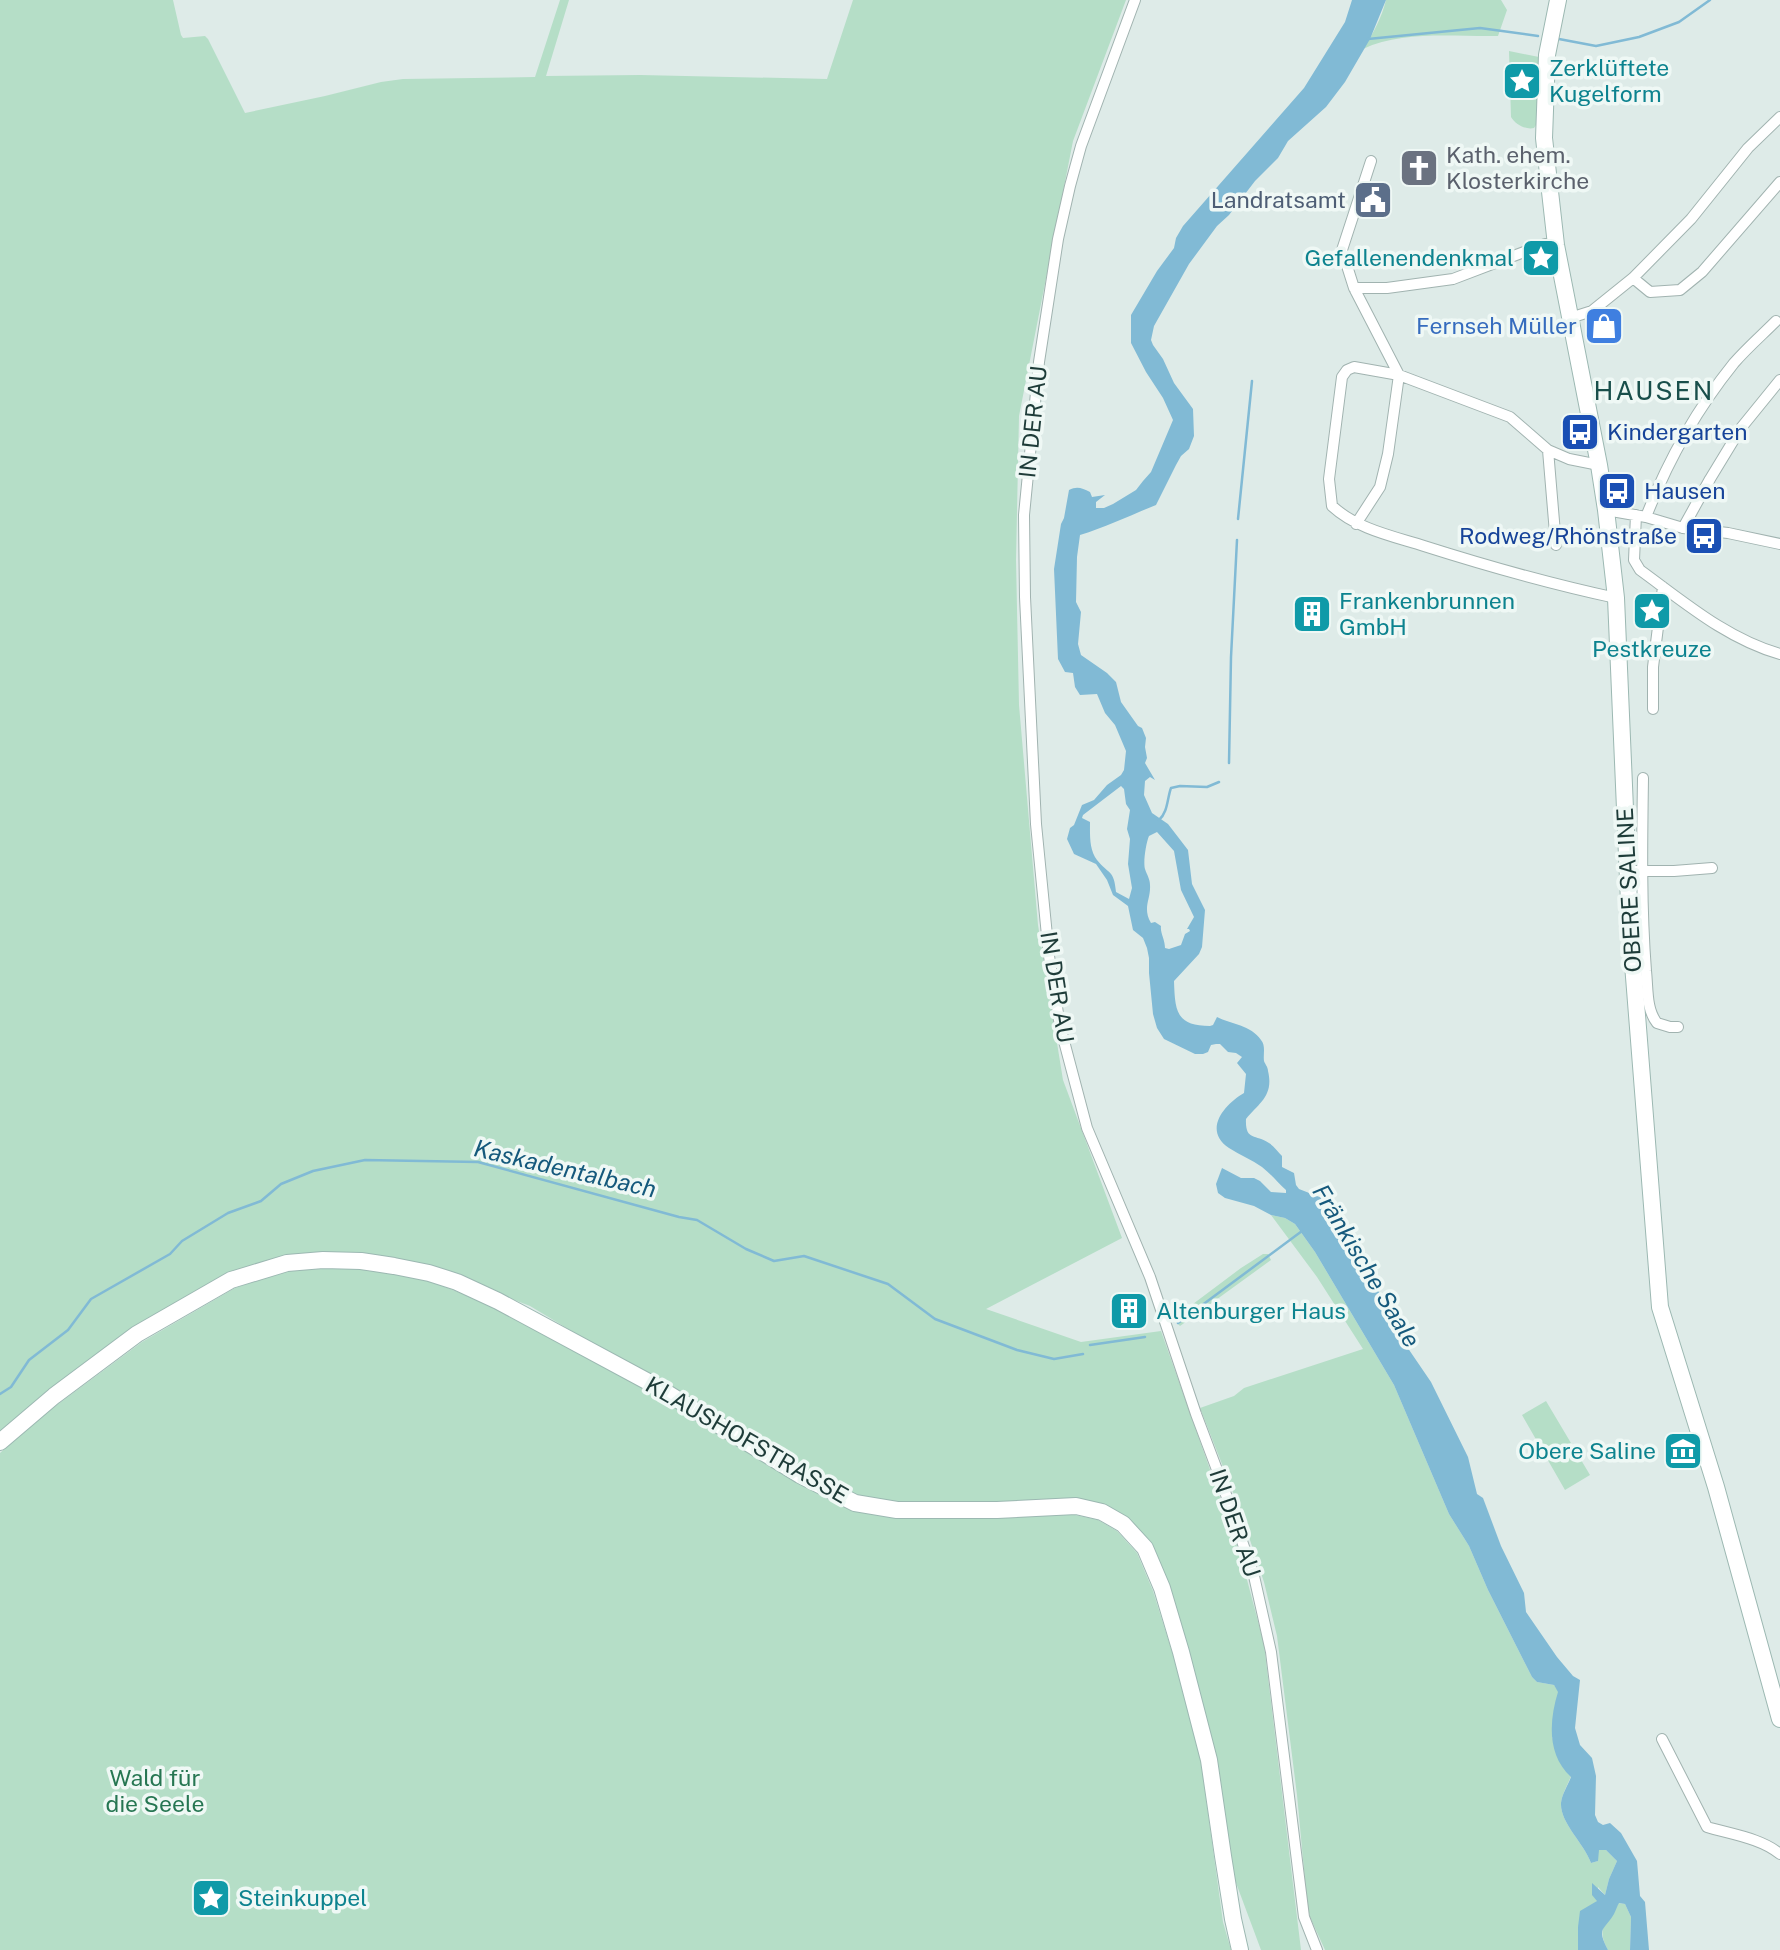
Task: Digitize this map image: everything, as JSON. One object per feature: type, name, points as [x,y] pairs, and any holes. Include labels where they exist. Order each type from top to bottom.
[{"type":"main road","name":"OBERE SALINE","points":[[1559,0],[1547,55],[1545,138],[1556,245],[1599,465],[1616,598],[1634,871],[1630,926],[1660,1307],[1716,1487],[1780,1718]]},
{"type":"main road","name":"KLAUSHOFSTRASSE","points":[[0,1442],[54,1396],[137,1334],[231,1280],[287,1263],[361,1261],[429,1273],[457,1282],[498,1301],[654,1385],[800,1475],[855,1503],[897,1510],[997,1510],[1076,1506],[1102,1512],[1122,1524],[1145,1548],[1162,1588],[1209,1760],[1240,1950]]},
{"type":"street","name":"IN DER AU","points":[[1135,0],[1081,146],[1070,186],[1051,280],[1030,443],[1024,516],[1025,597],[1037,824],[1046,929],[1060,1026],[1087,1128],[1150,1277],[1254,1576],[1272,1652],[1304,1917],[1317,1950]]},
{"type":"street","points":[[1570,318],[1592,311],[1633,278],[1691,219],[1748,148],[1780,117]]},
{"type":"street","points":[[1356,524],[1380,487],[1388,454],[1399,375],[1354,288],[1342,250],[1371,161]]},
{"type":"street","points":[[1633,278],[1650,292],[1679,290],[1702,272],[1780,182]]},
{"type":"street","points":[[1354,288],[1387,288],[1453,279],[1545,244],[1556,245]]},
{"type":"street","points":[[1776,321],[1735,362],[1705,402],[1641,516],[1634,561],[1640,570],[1726,632],[1759,648],[1780,654]]},
{"type":"street","points":[[1599,465],[1569,459],[1548,450],[1510,417],[1399,375],[1354,367],[1347,370],[1342,377],[1329,479],[1332,506],[1342,515],[1356,524],[1449,554],[1557,585],[1616,598]]},
{"type":"street","points":[[1683,528],[1741,428],[1780,380]]},
{"type":"street","points":[[1548,450],[1556,545]]},
{"type":"street","points":[[1606,510],[1641,516],[1683,528],[1728,533],[1780,544]]},
{"type":"street","points":[[1653,709],[1653,667],[1663,587]]},
{"type":"street","name":"OBERE SALINE","points":[[1643,778],[1634,871],[1650,1011],[1657,1023],[1678,1027]]},
{"type":"street","points":[[1634,871],[1712,868]]},
{"type":"street","points":[[1662,1739],[1707,1827],[1760,1842],[1780,1854]]},
{"type":"green space","points":[[0,0],[173,0],[181,35],[183,38],[205,36],[208,39],[245,113],[403,79],[535,77],[560,0],[569,0],[546,76],[827,79],[853,0],[1126,0],[1073,141],[1019,416],[1016,560],[1019,705],[1038,925],[1063,1080],[1122,1238],[986,1309],[1081,1342],[1161,1331],[1241,1557],[1264,1644],[1301,1950],[1261,1950],[1226,1856],[1149,1546],[1077,1502],[884,1503],[830,1486],[530,1306],[431,1268],[359,1255],[229,1276],[0,1436]]},
{"type":"green space","points":[[1386,0],[1501,0],[1507,10],[1498,36],[1412,37],[1395,39],[1363,49],[1377,25]]},
{"type":"green space","points":[[1509,51],[1539,57],[1534,128],[1521,126],[1511,117]]},
{"type":"green space","points":[[1271,1215],[1285,1218],[1295,1224],[1315,1252],[1394,1385],[1449,1514],[1469,1546],[1532,1677],[1537,1682],[1554,1685],[1559,1692],[1552,1737],[1571,1776],[1561,1803],[1564,1818],[1591,1863],[1598,1861],[1598,1850],[1606,1850],[1617,1861],[1605,1895],[1598,1887],[1597,1901],[1578,1927],[1578,1950],[1325,1950],[1310,1917],[1277,1636],[1264,1582],[1240,1510],[1200,1408],[1234,1396],[1244,1388],[1363,1349],[1317,1277]]},
{"type":"green space","points":[[1263,1254],[1268,1254],[1271,1260],[1180,1326],[1173,1319],[1241,1268]]},
{"type":"green space","name":"Wald für die Seele","points":[[358,1268],[427,1280],[525,1318],[825,1498],[882,1516],[1075,1515],[1098,1520],[1117,1531],[1137,1553],[1153,1591],[1173,1655],[1201,1762],[1223,1922],[1231,1950],[0,1950],[0,1453],[38,1419],[142,1342],[235,1288],[288,1270]]},
{"type":"green space","points":[[1546,1401],[1590,1475],[1565,1490],[1522,1415]]},
{"type":"green space","points":[[1618,1903],[1625,1904],[1631,1917],[1630,1950],[1608,1950],[1604,1941],[1603,1930]]},
{"type":"water","points":[[1352,0],[1386,0],[1370,39],[1345,82],[1326,107],[1288,141],[1278,158],[1217,226],[1189,264],[1154,326],[1151,340],[1153,345],[1174,383],[1193,409],[1194,436],[1156,505],[1080,535],[1076,602],[1081,612],[1078,644],[1081,655],[1116,682],[1121,702],[1142,728],[1146,738],[1145,763],[1155,780],[1150,777],[1145,781],[1144,795],[1152,813],[1168,824],[1188,850],[1192,884],[1205,910],[1199,954],[1174,981],[1175,1001],[1180,1015],[1190,1023],[1210,1026],[1217,1017],[1246,1028],[1263,1042],[1269,1087],[1264,1098],[1246,1119],[1247,1131],[1271,1144],[1282,1156],[1282,1167],[1294,1173],[1299,1189],[1322,1198],[1337,1209],[1342,1230],[1350,1239],[1380,1294],[1386,1316],[1431,1382],[1468,1457],[1477,1494],[1483,1498],[1501,1546],[1524,1593],[1526,1612],[1557,1657],[1573,1676],[1580,1680],[1575,1728],[1580,1745],[1592,1758],[1596,1776],[1595,1815],[1598,1822],[1603,1825],[1610,1823],[1621,1833],[1637,1861],[1640,1896],[1645,1902],[1649,1950],[1630,1950],[1631,1917],[1625,1904],[1619,1903],[1602,1933],[1608,1950],[1578,1950],[1580,1911],[1597,1901],[1592,1895],[1592,1883],[1605,1895],[1617,1861],[1606,1850],[1599,1850],[1598,1861],[1591,1863],[1564,1818],[1561,1803],[1571,1777],[1558,1759],[1552,1737],[1558,1692],[1554,1685],[1537,1682],[1532,1677],[1469,1546],[1449,1514],[1394,1385],[1315,1252],[1295,1224],[1218,1193],[1216,1184],[1222,1168],[1241,1178],[1254,1178],[1271,1192],[1286,1193],[1265,1170],[1229,1148],[1217,1133],[1219,1118],[1224,1110],[1244,1093],[1246,1074],[1237,1063],[1242,1057],[1228,1052],[1220,1044],[1211,1045],[1208,1052],[1203,1054],[1195,1054],[1164,1039],[1153,1014],[1147,948],[1143,938],[1133,930],[1128,906],[1113,895],[1096,864],[1074,854],[1067,839],[1082,805],[1094,800],[1107,785],[1121,775],[1126,751],[1097,694],[1080,695],[1075,687],[1073,673],[1065,672],[1058,659],[1054,569],[1069,490],[1082,489],[1090,492],[1092,497],[1105,495],[1096,502],[1096,508],[1104,508],[1136,490],[1151,472],[1173,420],[1131,343],[1131,315],[1174,248],[1183,226],[1304,88],[1345,22]],"holes":[[[1121,786],[1130,810],[1127,829],[1130,839],[1128,864],[1132,888],[1129,899],[1116,892],[1112,876],[1094,856],[1090,822],[1082,818]],[[1157,832],[1174,851],[1181,890],[1194,917],[1187,929],[1190,931],[1185,934],[1181,945],[1169,949],[1165,948],[1161,926],[1155,922],[1151,923],[1147,912],[1150,885],[1144,866],[1145,852],[1149,836]]]},
{"type":"waterway","points":[[1559,39],[1596,46],[1639,37],[1679,22],[1710,0]]},
{"type":"waterway","points":[[1368,39],[1480,28],[1538,36]]},
{"type":"waterway","points":[[1238,519],[1252,381]]},
{"type":"waterway","points":[[1229,763],[1237,540]]},
{"type":"waterway","points":[[1159,820],[1166,809],[1171,788],[1207,787],[1219,782]]},
{"type":"waterway","name":"Kaskadentalbach","points":[[0,1394],[11,1387],[29,1360],[68,1330],[91,1299],[170,1254],[182,1241],[228,1213],[261,1201],[281,1184],[313,1171],[365,1160],[478,1162],[697,1220],[746,1249],[774,1261],[804,1256],[888,1284],[935,1319],[1017,1350],[1054,1359],[1083,1354]]},
{"type":"waterway","name":"Kaskadentalbach","points":[[1178,1323],[1302,1231]]},
{"type":"waterway","name":"Kaskadentalbach","points":[[1090,1345],[1145,1337]]},
{"type":"place","name":"Zerklüftete Kugelform","points":[[1522,81]]},
{"type":"place","name":"Kath. ehem. Klosterkirche","points":[[1419,168]]},
{"type":"place","name":"Landratsamt","points":[[1373,200]]},
{"type":"place","name":"Gefallenendenkmal","points":[[1541,258]]},
{"type":"place","name":"Fernseh Müller","points":[[1604,326]]},
{"type":"place","name":"Kindergarten","points":[[1580,432]]},
{"type":"place","name":"Hausen","points":[[1617,491]]},
{"type":"place","name":"Rodweg/Rhönstraße","points":[[1704,536]]},
{"type":"place","name":"Pestkreuze","points":[[1652,611]]},
{"type":"place","name":"Frankenbrunnen GmbH","points":[[1312,614]]},
{"type":"place","name":"Altenburger Haus","points":[[1129,1311]]},
{"type":"place","name":"Obere Saline","points":[[1683,1451]]},
{"type":"place","name":"Steinkuppel","points":[[211,1898]]},
{"type":"district","name":"HAUSEN","points":[[1654,391]]},
{"type":"water label","name":"Fränkische Saale","points":[[1366,1266]]}]
